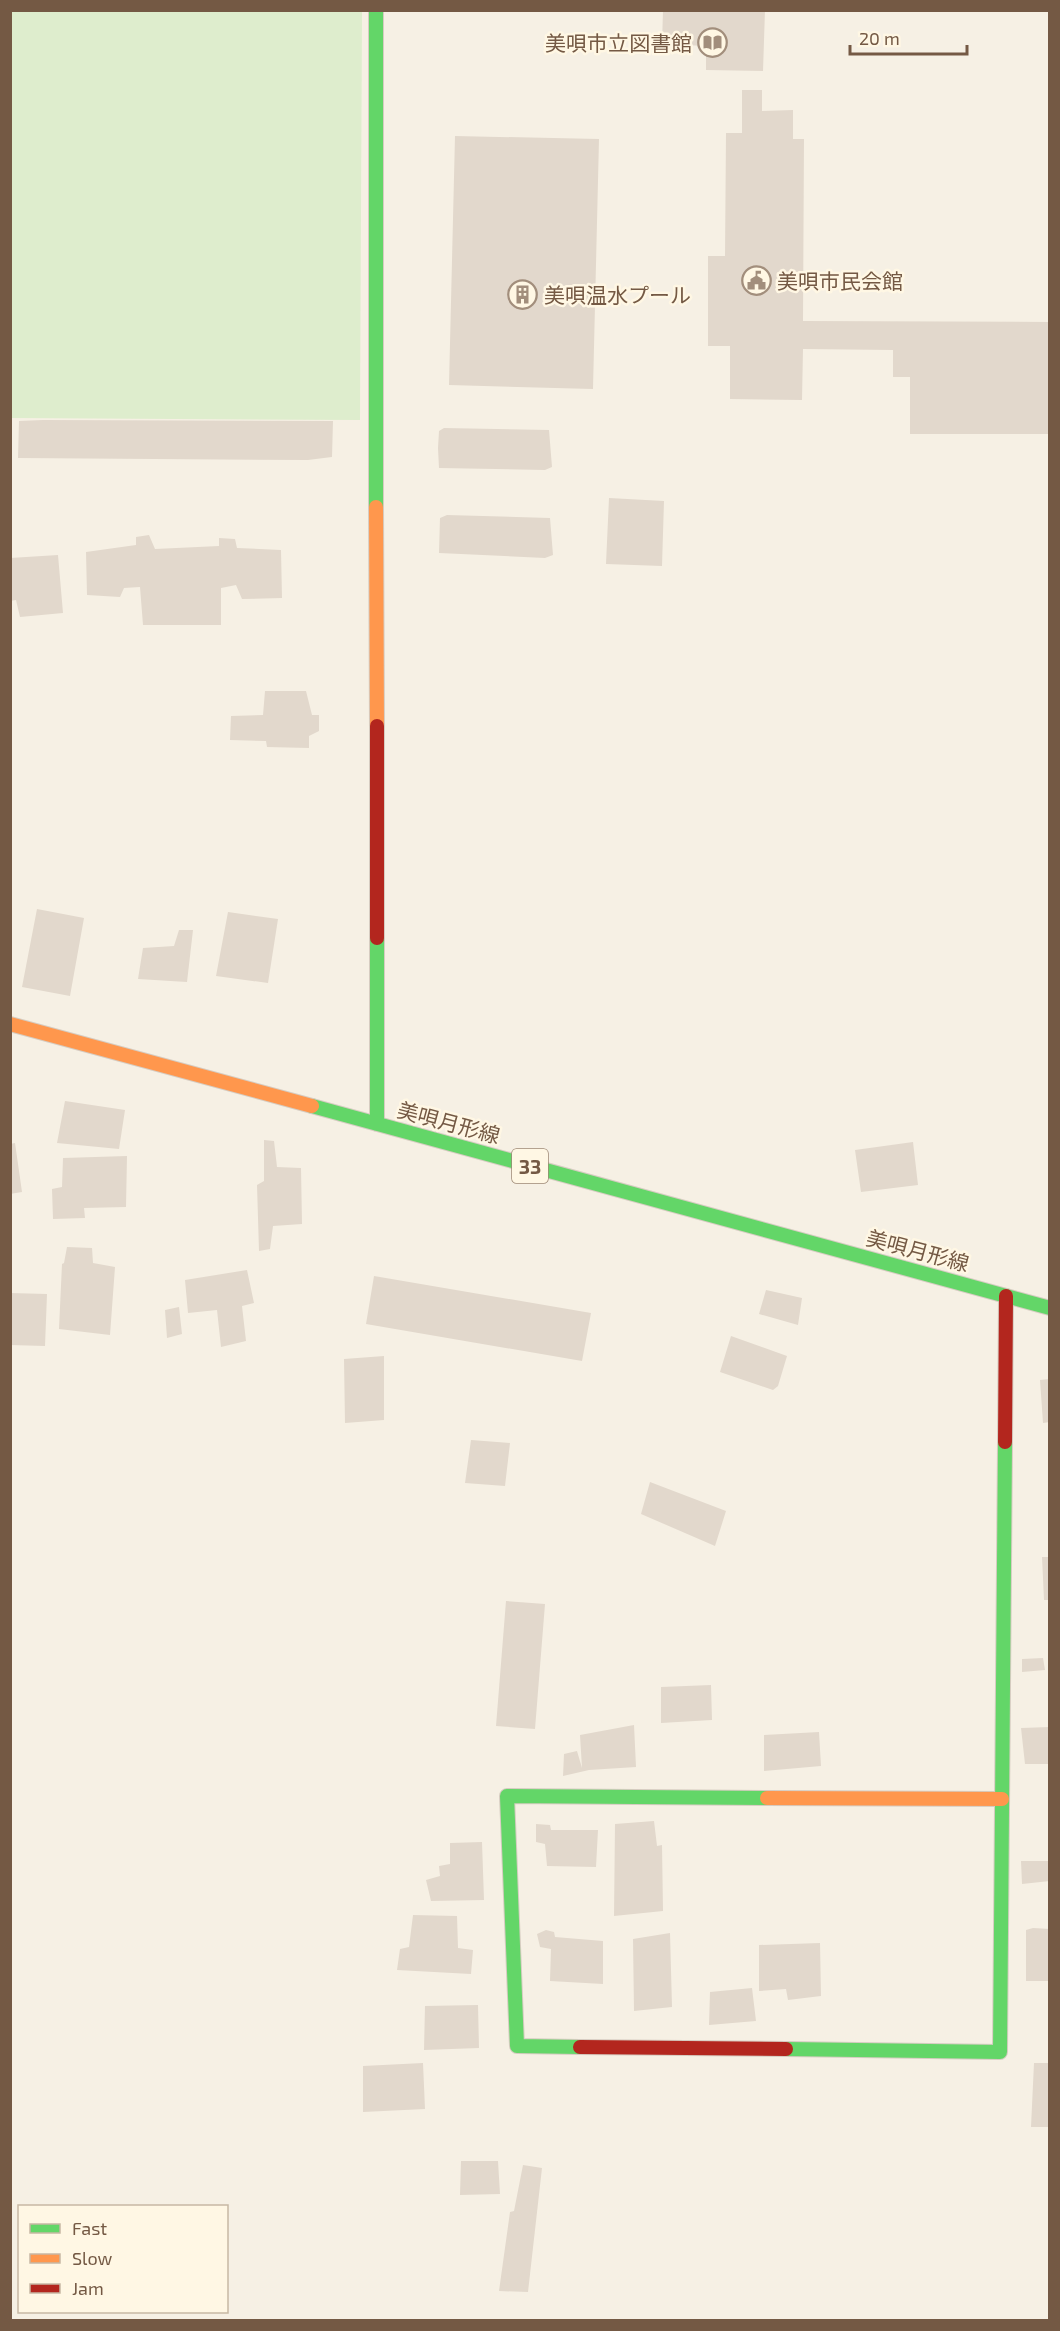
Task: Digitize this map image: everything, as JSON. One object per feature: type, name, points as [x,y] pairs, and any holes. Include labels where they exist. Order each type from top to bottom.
[{"type":"street","points":[[376,10],[377,1124]]},
{"type":"street","name":"美唄月形線","points":[[10,1024],[1050,1308]]},
{"type":"street","points":[[1002,1799],[507,1796],[517,2046],[1000,2052],[1006,1296]]},
{"type":"green space","points":[[11,11],[362,11],[360,420],[11,418]]},
{"type":"building","name":"美唄市立図書館","points":[[663,10],[765,10],[763,71],[706,70],[706,46],[662,44]]},
{"type":"building","name":"美唄市民会館","points":[[742,90],[762,90],[762,111],[793,110],[793,139],[804,139],[803,321],[1050,322],[1050,434],[910,434],[910,377],[893,377],[893,350],[803,349],[802,400],[730,399],[730,346],[708,346],[708,256],[725,256],[726,133],[742,133]]},
{"type":"building","name":"美唄温水プール","points":[[455,136],[599,139],[593,389],[449,385]]},
{"type":"building","points":[[19,421],[333,421],[332,457],[308,460],[18,458]]},
{"type":"building","points":[[444,428],[549,430],[552,467],[545,470],[439,468],[439,431]]},
{"type":"building","points":[[609,498],[664,501],[662,566],[606,564]]},
{"type":"building","points":[[447,515],[550,518],[553,555],[545,558],[439,553],[440,518]]},
{"type":"building","points":[[149,535],[155,549],[219,546],[219,538],[235,539],[237,548],[281,550],[282,598],[242,599],[236,585],[221,588],[221,625],[143,625],[140,587],[124,588],[120,597],[87,595],[86,552],[136,545],[136,537]]},
{"type":"building","points":[[58,555],[63,613],[20,617],[16,600],[10,601],[10,558]]},
{"type":"building","points":[[265,691],[306,691],[312,715],[319,715],[319,731],[309,736],[309,748],[267,747],[266,741],[230,740],[231,716],[263,715]]},
{"type":"building","points":[[37,909],[84,918],[70,996],[22,987]]},
{"type":"building","points":[[228,912],[278,919],[268,983],[216,976]]},
{"type":"building","points":[[179,930],[193,930],[187,982],[138,979],[143,948],[174,946]]},
{"type":"building","points":[[65,1101],[125,1110],[119,1149],[57,1143]]},
{"type":"building","points":[[264,1140],[274,1141],[277,1167],[301,1168],[302,1224],[273,1226],[270,1249],[259,1251],[257,1185],[264,1181]]},
{"type":"building","points":[[913,1142],[918,1185],[861,1192],[855,1150]]},
{"type":"building","points":[[15,1143],[22,1192],[10,1194],[10,1144]]},
{"type":"building","points":[[127,1156],[126,1207],[84,1208],[85,1218],[53,1219],[52,1189],[62,1187],[63,1158]]},
{"type":"building","points":[[67,1247],[92,1248],[93,1263],[115,1267],[110,1335],[59,1329],[62,1264]]},
{"type":"building","points":[[247,1270],[254,1303],[242,1306],[246,1341],[221,1347],[217,1310],[188,1313],[185,1280]]},
{"type":"building","points":[[374,1276],[591,1313],[582,1361],[366,1324]]},
{"type":"building","points":[[766,1290],[802,1298],[798,1325],[759,1314]]},
{"type":"building","points":[[10,1293],[47,1294],[45,1346],[10,1345]]},
{"type":"building","points":[[179,1307],[182,1334],[167,1338],[165,1310]]},
{"type":"building","points":[[731,1336],[787,1356],[778,1386],[773,1390],[720,1372]]},
{"type":"building","points":[[384,1356],[384,1420],[345,1423],[344,1359]]},
{"type":"building","points":[[1050,1379],[1050,1422],[1043,1423],[1040,1380]]},
{"type":"building","points":[[471,1440],[510,1443],[505,1486],[465,1483]]},
{"type":"building","points":[[650,1482],[726,1511],[715,1546],[641,1514]]},
{"type":"building","points":[[1042,1557],[1050,1557],[1050,1600],[1044,1600]]},
{"type":"building","points":[[506,1601],[545,1604],[535,1729],[496,1726]]},
{"type":"building","points":[[1043,1658],[1045,1670],[1022,1672],[1022,1659]]},
{"type":"building","points":[[711,1685],[712,1720],[661,1723],[661,1687]]},
{"type":"building","points":[[634,1725],[636,1767],[589,1770],[563,1776],[564,1754],[577,1751],[582,1768],[580,1735]]},
{"type":"building","points":[[1050,1727],[1050,1764],[1025,1764],[1021,1728]]},
{"type":"building","points":[[819,1732],[821,1766],[764,1771],[764,1735]]},
{"type":"building","points":[[654,1821],[657,1846],[662,1845],[663,1911],[614,1916],[615,1824]]},
{"type":"building","points":[[536,1824],[550,1825],[551,1830],[598,1830],[596,1867],[547,1866],[545,1844],[536,1842]]},
{"type":"building","points":[[482,1842],[484,1900],[431,1901],[426,1880],[440,1876],[439,1866],[450,1864],[450,1843]]},
{"type":"building","points":[[1021,1861],[1050,1861],[1050,1881],[1022,1884]]},
{"type":"building","points":[[413,1915],[457,1916],[458,1948],[473,1950],[471,1974],[397,1970],[400,1949],[409,1947]]},
{"type":"building","points":[[1050,1929],[1050,1981],[1026,1981],[1026,1930]]},
{"type":"building","points":[[546,1930],[554,1932],[555,1937],[603,1941],[603,1984],[550,1981],[551,1949],[540,1947],[537,1934]]},
{"type":"building","points":[[670,1933],[672,2007],[634,2011],[633,1939]]},
{"type":"building","points":[[820,1943],[821,1996],[788,2000],[786,1989],[759,1991],[759,1945]]},
{"type":"building","points":[[752,1988],[756,2021],[709,2025],[710,1992]]},
{"type":"building","points":[[478,2005],[479,2048],[424,2050],[425,2006]]},
{"type":"building","points":[[423,2063],[425,2109],[363,2112],[363,2066]]},
{"type":"building","points":[[1034,2063],[1050,2063],[1050,2127],[1031,2127]]},
{"type":"building","points":[[461,2161],[498,2161],[500,2194],[460,2195]]},
{"type":"building","points":[[523,2165],[542,2168],[528,2292],[499,2291],[510,2212],[514,2211]]},
{"type":"traffic: fast","points":[[376,10],[376,507]]},
{"type":"traffic: fast","points":[[377,938],[377,1124]]},
{"type":"traffic: fast","points":[[312,1106],[1050,1308]]},
{"type":"traffic: fast","points":[[786,2049],[1000,2052],[1005,1442]]},
{"type":"traffic: fast","points":[[580,2047],[517,2046],[507,1796],[767,1798]]},
{"type":"traffic: slow","points":[[376,507],[377,726]]},
{"type":"traffic: slow","points":[[10,1024],[312,1106]]},
{"type":"traffic: slow","points":[[767,1798],[1002,1799]]},
{"type":"traffic: jam","points":[[377,726],[377,938]]},
{"type":"traffic: jam","points":[[1005,1442],[1006,1296]]},
{"type":"traffic: jam","points":[[580,2047],[786,2049]]},
{"type":"place","name":"美唄市立図書館","points":[[713,42]]},
{"type":"place","name":"美唄市民会館","points":[[756,280]]},
{"type":"place","name":"美唄温水プール","points":[[523,294]]}]
